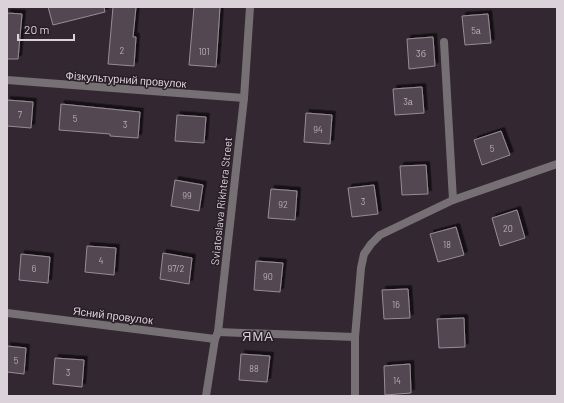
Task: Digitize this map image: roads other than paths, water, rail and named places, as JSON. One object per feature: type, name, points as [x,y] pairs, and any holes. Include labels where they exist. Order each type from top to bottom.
[{"type":"street","name":"Sviatoslava Rikhtera Street","points":[[206,396],[217,336],[244,98],[250,7]]},
{"type":"street","points":[[444,42],[453,200]]},
{"type":"street","name":"Фізкультурний провулок","points":[[7,80],[244,98]]},
{"type":"street","points":[[355,396],[355,337],[361,268],[364,254],[371,244],[380,235],[453,200],[557,164]]},
{"type":"street","name":"Ясний провулок","points":[[7,313],[217,336],[355,337]]},
{"type":"district","name":"ЯМА","points":[[258,336]]}]
